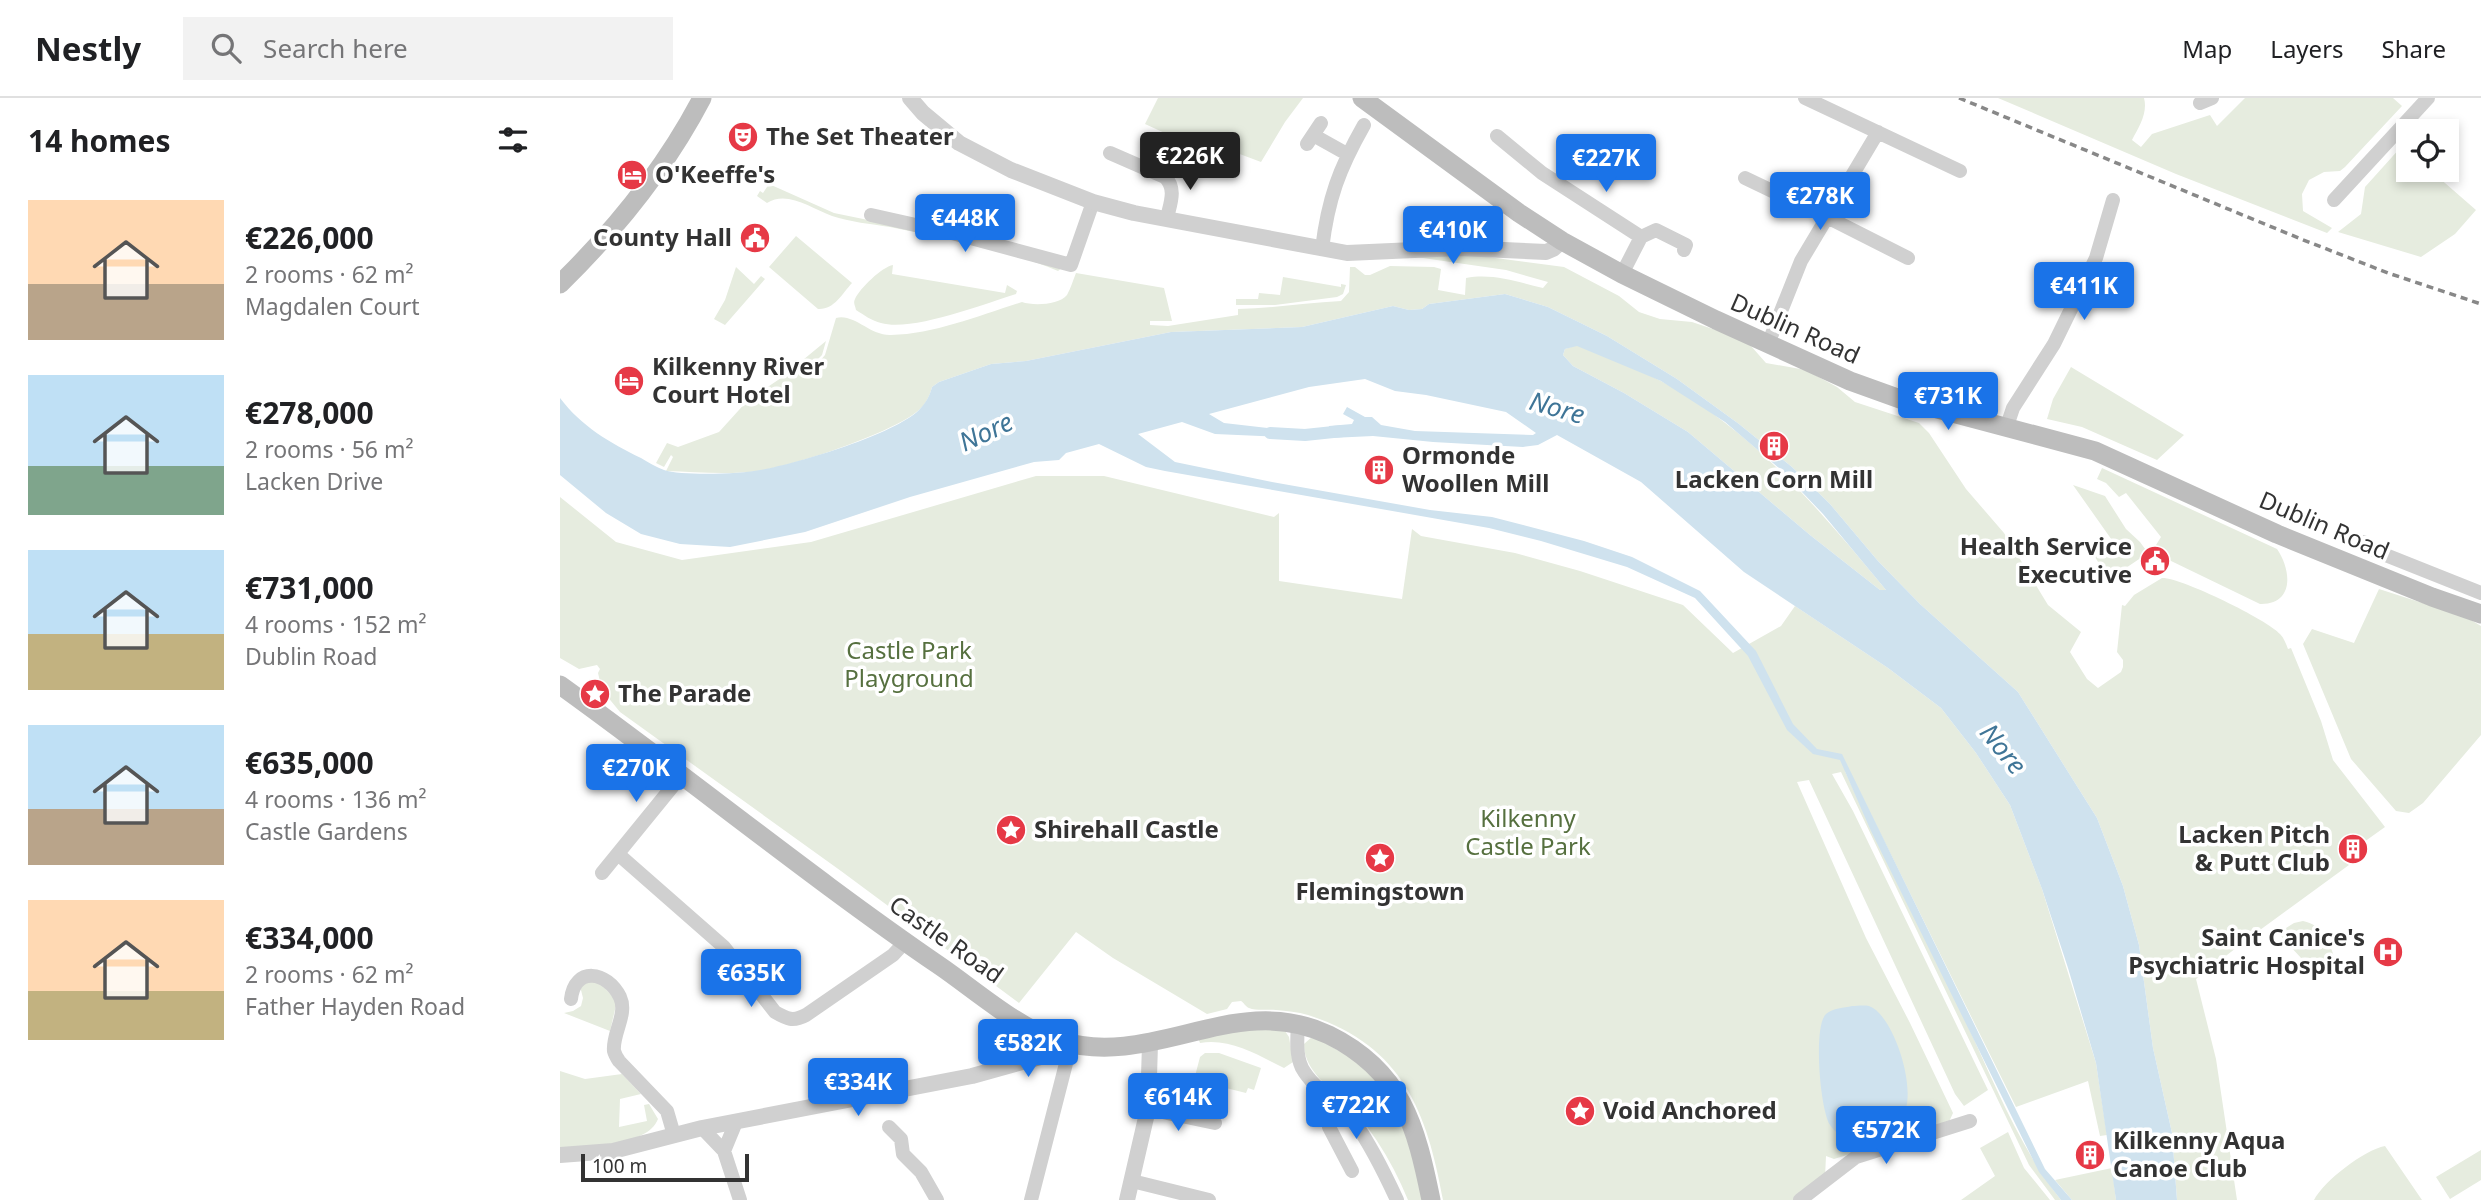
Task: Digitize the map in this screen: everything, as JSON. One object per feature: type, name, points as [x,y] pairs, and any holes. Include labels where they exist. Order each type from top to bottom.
[{"type":"main road","points":[[560,284],[606,234],[663,163],[702,98]]},
{"type":"main road","name":"Dublin Road","points":[[1372,100],[1519,213],[1562,241],[1622,274],[1768,344],[1850,382],[1900,399],[2095,451],[2277,534],[2481,614]]},
{"type":"main road","name":"Castle Road","points":[[560,685],[905,942],[1034,1031],[1064,1042],[1126,1048],[1239,1021],[1268,1020],[1298,1025],[1328,1035],[1364,1057],[1387,1081],[1408,1111],[1420,1144],[1431,1200]]},
{"type":"street","points":[[910,98],[923,113],[959,143],[1011,170],[1093,202],[1134,213],[1347,253],[1459,248],[1546,251],[1562,241]]},
{"type":"street","points":[[1805,98],[1960,171]]},
{"type":"street","points":[[2334,200],[2428,98]]},
{"type":"street","points":[[1322,250],[1327,215],[1339,170],[1364,125]]},
{"type":"street","points":[[1768,344],[1801,261],[1878,132]]},
{"type":"street","points":[[1314,134],[1348,154]]},
{"type":"street","points":[[1497,136],[1542,173],[1641,237]]},
{"type":"street","points":[[1110,153],[1165,177],[1171,183],[1173,191],[1167,218]]},
{"type":"street","points":[[1745,178],[1908,258]]},
{"type":"street","points":[[2007,426],[2013,408],[2054,344],[2095,258],[2113,200]]},
{"type":"street","points":[[871,215],[950,232],[1071,265],[1093,202]]},
{"type":"street","points":[[1622,274],[1641,237],[1656,230],[1686,245],[1684,250]]},
{"type":"street","points":[[2363,541],[2368,548],[2481,593]]},
{"type":"street","points":[[602,873],[681,776]]},
{"type":"street","points":[[618,854],[724,947],[775,1012],[787,1019],[797,1020],[806,1015],[892,955],[905,942]]},
{"type":"street","points":[[571,999],[575,985],[587,976],[596,975],[603,978],[619,996],[622,1006],[614,1051],[619,1061],[667,1111],[674,1135]]},
{"type":"street","points":[[1298,1025],[1297,1046],[1302,1068],[1314,1083],[1338,1103],[1363,1134],[1392,1198]]},
{"type":"street","points":[[560,1155],[613,1151],[702,1128],[972,1076],[1044,1056],[1064,1042]]},
{"type":"street","points":[[1031,1200],[1064,1042]]},
{"type":"street","points":[[1127,1200],[1148,1108],[1150,1044]]},
{"type":"street","points":[[1148,1108],[1214,1123]]},
{"type":"street","points":[[1800,1200],[1856,1157],[1970,1121]]},
{"type":"street","points":[[724,1151],[736,1122]]},
{"type":"street","points":[[889,1126],[901,1139],[903,1154],[921,1172],[937,1200]]},
{"type":"street","points":[[1329,1127],[1353,1171]]},
{"type":"street","points":[[702,1128],[724,1151],[740,1200]]},
{"type":"street","points":[[1340,1149],[1363,1134]]},
{"type":"street","points":[[1132,1181],[1209,1200]]},
{"type":"green space","points":[[1158,98],[1303,98],[1261,162],[1205,141],[1191,145],[1145,124]]},
{"type":"green space","points":[[1998,98],[2144,98],[2144,114],[2132,140],[2141,147],[2152,134],[2210,115],[2217,126],[2245,98],[2393,98],[2402,106],[2340,171],[2324,172],[2309,180],[2302,194],[2303,211],[2332,228],[2327,233],[2176,174]]},
{"type":"green space","points":[[2396,153],[2396,182],[2444,182],[2476,210],[2455,234],[2421,257],[2338,232],[2361,214],[2365,187]]},
{"type":"green space","points":[[769,184],[834,213],[941,235],[1064,266],[1058,271],[976,245],[846,220],[791,199],[775,199],[767,203],[757,196],[760,191],[763,193]]},
{"type":"green space","points":[[796,236],[852,283],[829,307],[818,309],[769,267]]},
{"type":"green space","points":[[1458,253],[1564,267],[1619,296],[1639,312],[1660,319],[1692,322],[1734,336],[1751,346],[1766,363],[1806,370],[1837,387],[1855,402],[1919,423],[1929,433],[1966,489],[2004,533],[2048,605],[2081,632],[2070,652],[2087,679],[2098,688],[2121,672],[2123,667],[2123,660],[2117,652],[2122,605],[2125,606],[2134,595],[2162,578],[2186,584],[2259,619],[2281,636],[2288,649],[2291,648],[2321,721],[2333,760],[2385,827],[2364,842],[2367,846],[2346,861],[2344,857],[2342,859],[2349,865],[2196,979],[2216,1059],[2237,1200],[2177,1200],[2172,1133],[2153,1048],[2139,945],[2123,886],[2097,818],[2018,692],[1920,604],[1878,561],[1830,504],[1792,467],[1677,379],[1607,336],[1548,307],[1505,294],[1429,304],[1422,309],[1409,310],[1393,306],[1302,327],[1171,332],[1026,361],[991,364],[939,382],[932,387],[919,410],[888,429],[817,456],[774,468],[735,473],[666,471],[673,457],[671,455],[664,467],[656,463],[667,443],[678,447],[719,432],[748,400],[781,378],[826,341],[822,355],[809,368],[813,369],[825,355],[836,318],[849,319],[883,334],[924,331],[1022,302],[1039,304],[1058,301],[1067,295],[1076,273],[1164,288],[1172,321],[1150,321],[1150,325],[1168,326],[1238,315],[1238,309],[1341,301],[1349,292],[1350,267],[1370,275],[1390,266],[1434,267],[1441,269],[1438,290],[1465,295],[1466,278],[1495,277],[1543,288],[1548,282],[1506,270],[1416,257]]},
{"type":"green space","points":[[893,265],[892,274],[1005,293],[1007,285],[1017,291],[1016,294],[929,320],[911,324],[881,323],[856,310],[854,300],[872,279]]},
{"type":"green space","points":[[736,267],[754,284],[761,276],[765,279],[725,325],[714,319],[725,300]]},
{"type":"green space","points":[[1283,277],[1341,287],[1341,284],[1346,285],[1343,294],[1337,297],[1275,305],[1236,305],[1236,299],[1258,299],[1259,293],[1280,295]]},
{"type":"green space","points":[[1577,345],[1661,381],[1726,424],[1756,448],[1811,502],[1886,590],[1880,590],[1810,535],[1688,432],[1573,366],[1563,355],[1565,349]]},
{"type":"green space","points":[[2071,367],[2184,435],[2157,460],[2082,427],[2047,419],[2053,399]]},
{"type":"green space","points":[[2102,468],[2277,549],[2287,576],[2284,593],[2271,603],[2260,604],[2169,560],[2156,545],[2161,537],[2126,493],[2119,497],[2106,483],[2097,479]]},
{"type":"green space","name":"Kilkenny Castle Park","points":[[1036,476],[1104,476],[1274,517],[1279,513],[1279,581],[1402,599],[1412,529],[1421,536],[1515,553],[1580,571],[1683,605],[1733,653],[1781,626],[1795,606],[1888,668],[1941,708],[1976,753],[2010,805],[2042,889],[2096,1063],[2107,1135],[2100,1136],[2088,1081],[2016,1107],[1849,770],[1845,771],[1858,801],[2017,1131],[2061,1200],[2055,1200],[2029,1165],[1841,772],[1832,774],[1853,811],[1988,1090],[1964,1106],[1955,1094],[1809,780],[1797,782],[1866,938],[1953,1113],[1948,1124],[1834,1159],[1826,1156],[1825,1177],[1796,1200],[1443,1200],[1428,1138],[1405,1085],[1388,1063],[1366,1044],[1340,1028],[1296,1012],[1252,1009],[1241,1001],[1232,1002],[1227,1009],[1207,1014],[1113,958],[1076,932],[1019,1003],[620,712],[602,690],[598,673],[600,669],[597,665],[579,669],[560,658],[560,497],[616,542],[682,560],[811,542]]},
{"type":"green space","points":[[2073,485],[2105,496],[2126,529],[2148,553],[2117,574],[2103,570],[2095,557],[2114,543]]},
{"type":"green space","points":[[2379,589],[2466,617],[2481,626],[2481,735],[2423,803],[2409,813],[2396,811],[2351,759],[2303,644],[2312,629],[2354,643]]},
{"type":"green space","points":[[2303,921],[2321,931],[2328,942],[2336,962],[2329,969],[2314,972],[2278,933]]},
{"type":"green space","points":[[595,978],[617,1001],[610,1031],[564,1013],[581,1006],[583,998],[580,986]]},
{"type":"green space","points":[[1247,1027],[1285,1031],[1289,1037],[1293,1062],[1284,1068],[1233,1045],[1200,1043],[1198,1038]]},
{"type":"green space","points":[[1313,1036],[1365,1066],[1401,1112],[1424,1200],[1408,1200],[1386,1155],[1367,1126],[1346,1100],[1334,1088],[1331,1091],[1313,1070],[1306,1058],[1304,1044]]},
{"type":"green space","points":[[1205,1053],[1219,1053],[1261,1068],[1254,1090],[1248,1088],[1246,1093],[1194,1080],[1200,1057]]},
{"type":"green space","points":[[560,1071],[585,1079],[622,1074],[641,1094],[620,1099],[619,1127],[647,1121],[644,1105],[649,1104],[658,1119],[652,1128],[629,1140],[600,1146],[560,1149]]},
{"type":"green space","points":[[2008,1132],[2024,1168],[2050,1200],[1961,1200],[1995,1176],[1980,1148]]},
{"type":"green space","points":[[2385,1146],[2422,1200],[2314,1200],[2326,1184],[2345,1167],[2366,1153]]},
{"type":"green space","points":[[2481,1150],[2481,1180],[2450,1199],[2436,1177]]},
{"type":"green space","points":[[2112,1168],[2116,1200],[2072,1200],[2055,1180]]},
{"type":"water","name":"Nore","points":[[1505,294],[1548,307],[1607,336],[1677,379],[1792,467],[1830,504],[1878,561],[1920,604],[2018,692],[2097,818],[2123,886],[2139,945],[2153,1048],[2172,1133],[2177,1200],[2116,1200],[2096,1063],[2042,889],[2010,805],[1976,753],[1941,708],[1888,668],[1744,572],[1641,482],[1557,435],[1538,445],[1523,447],[1373,436],[1331,438],[1328,433],[1329,426],[1352,424],[1354,420],[1343,414],[1347,407],[1365,417],[1372,417],[1381,425],[1415,431],[1536,433],[1506,412],[1395,391],[1365,379],[1309,387],[1209,414],[1224,423],[1285,430],[1284,437],[1215,434],[1182,422],[1138,434],[1175,462],[1430,510],[1492,517],[1584,541],[1632,557],[1700,591],[1756,651],[1793,724],[1817,749],[1842,754],[2045,1169],[2072,1200],[2061,1200],[2039,1172],[1871,831],[1840,760],[1813,754],[1787,730],[1748,656],[1695,598],[1627,567],[1541,541],[1489,528],[1146,467],[1099,444],[1066,453],[1059,460],[1034,462],[910,497],[805,532],[730,547],[680,544],[641,534],[606,513],[560,475],[560,398],[577,417],[597,433],[664,470],[697,474],[751,471],[820,455],[889,429],[919,410],[932,387],[939,382],[991,364],[1026,361],[1171,332],[1302,327],[1393,306],[1409,310],[1422,309],[1429,304]],"holes":[[[1577,346],[1661,381],[1725,422],[1780,469],[1823,514],[1886,590],[1880,590],[1810,535],[1688,432],[1573,366],[1563,355],[1565,349]]]},
{"type":"water","points":[[1869,1006],[1879,1013],[1888,1025],[1902,1059],[1908,1095],[1906,1109],[1900,1119],[1887,1127],[1837,1133],[1830,1125],[1823,1103],[1819,1068],[1820,1034],[1826,1014],[1835,1009]]},
{"type":"waterway","points":[[1270,433],[1305,435],[1343,431]]},
{"type":"railway","points":[[1959,98],[2301,239],[2388,273],[2481,304]]},
{"type":"place","name":"The Set Theater","points":[[743,137]]},
{"type":"place","name":"O'Keeffe's","points":[[632,175]]},
{"type":"place","name":"County Hall","points":[[755,238]]},
{"type":"place","name":"Kilkenny River Court Hotel","points":[[629,381]]},
{"type":"place","name":"Lacken Corn Mill","points":[[1774,446]]},
{"type":"place","name":"Ormonde Woollen Mill","points":[[1379,470]]},
{"type":"place","name":"Health Service Executive","points":[[2155,561]]},
{"type":"place","name":"The Parade","points":[[595,694]]},
{"type":"place","name":"Shirehall Castle","points":[[1011,830]]},
{"type":"place","name":"Lacken Pitch & Putt Club","points":[[2353,849]]},
{"type":"place","name":"Flemingstown","points":[[1380,858]]},
{"type":"place","name":"Saint Canice's Psychiatric Hospital","points":[[2388,952]]},
{"type":"place","name":"Void Anchored","points":[[1580,1111]]},
{"type":"place","name":"Kilkenny Aqua Canoe Club","points":[[2090,1155]]},
{"type":"park label","name":"Castle Park Playground","points":[[909,665]]}]
